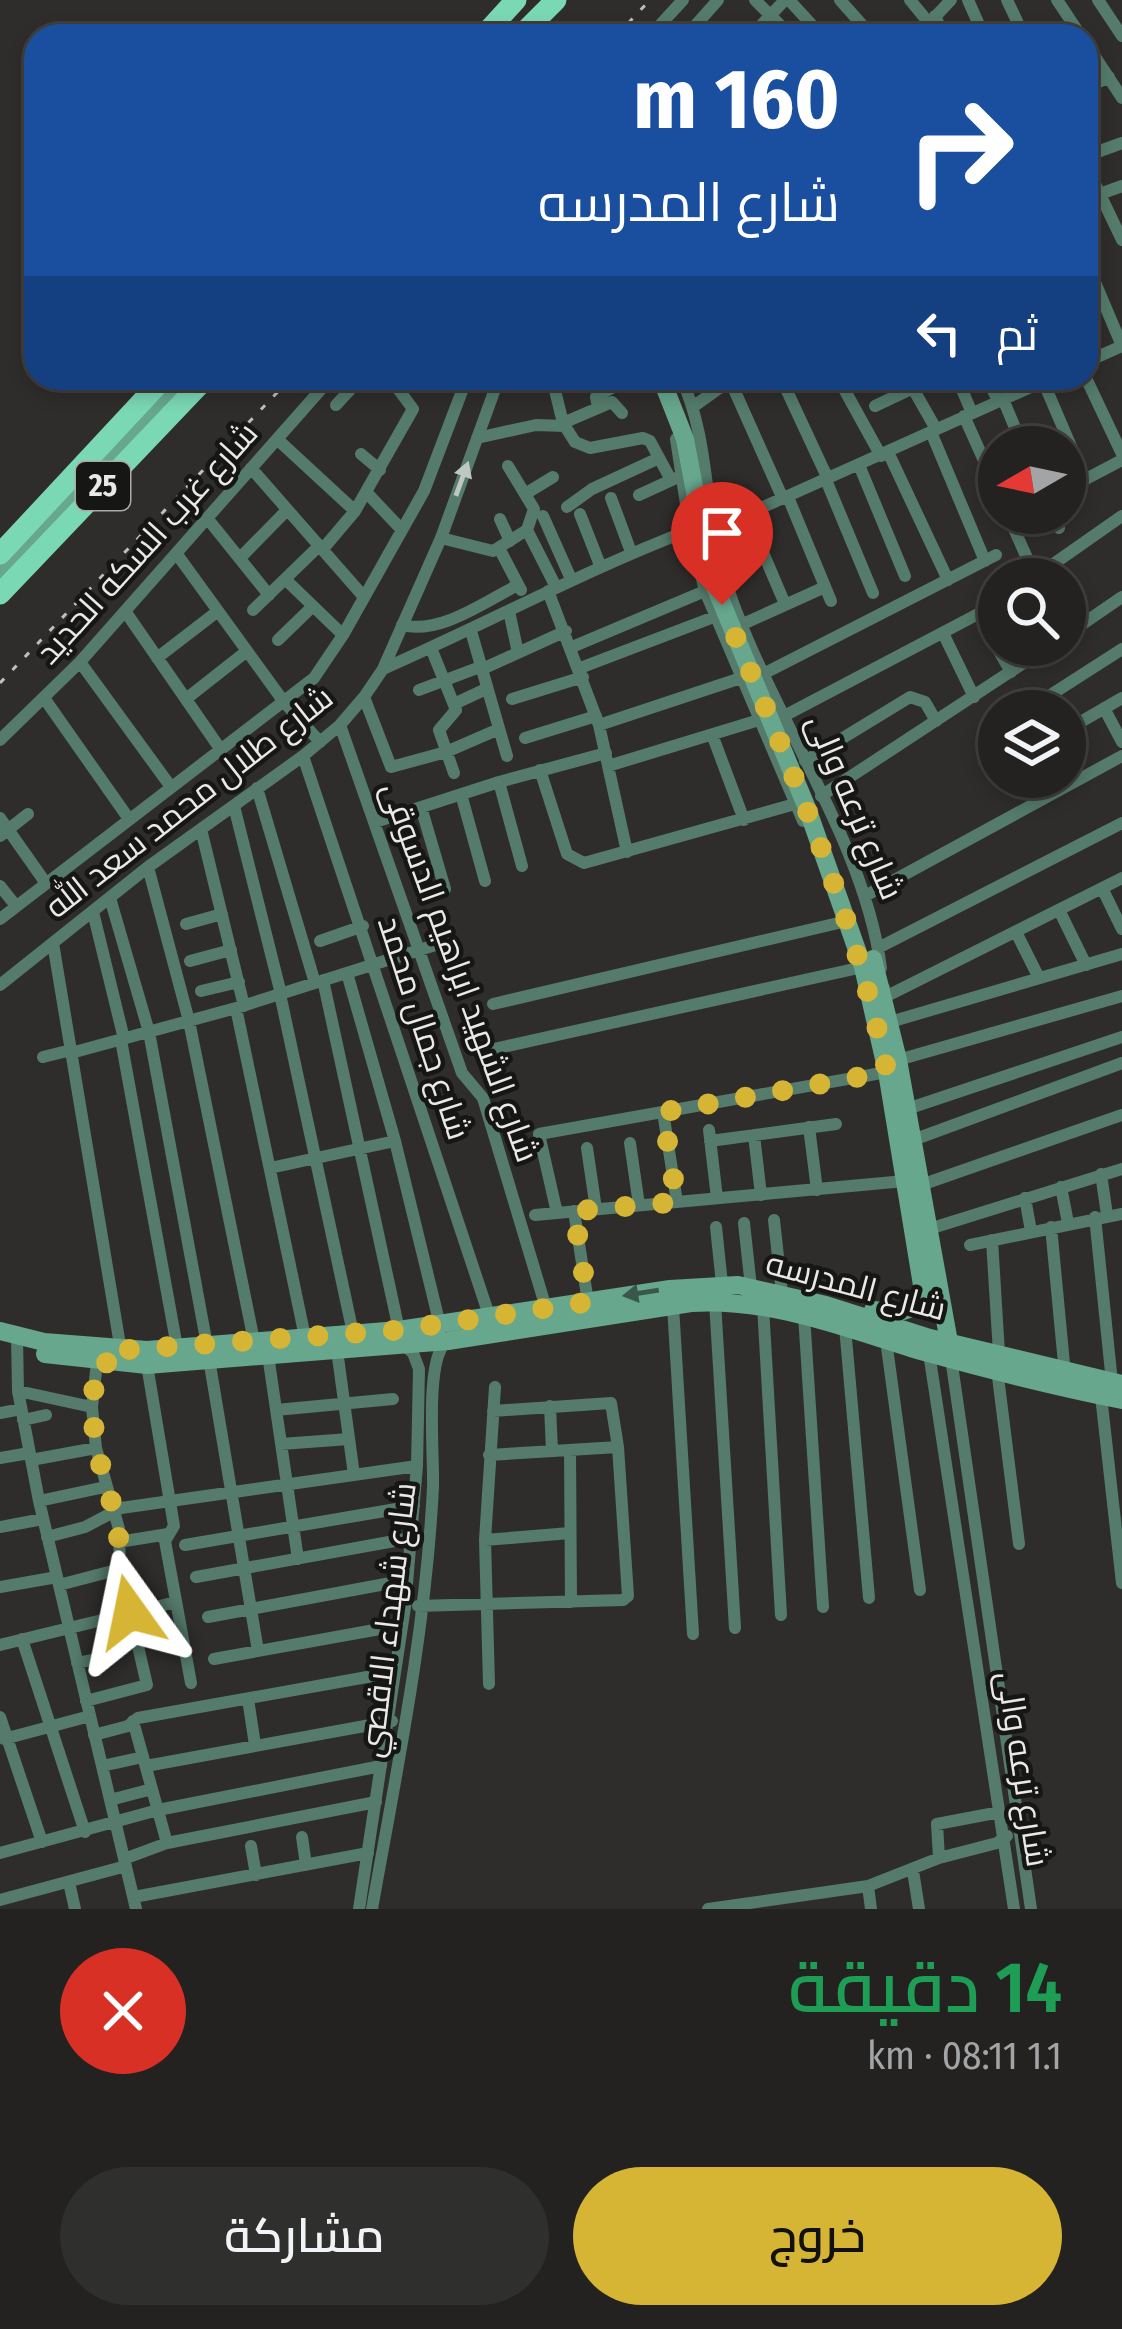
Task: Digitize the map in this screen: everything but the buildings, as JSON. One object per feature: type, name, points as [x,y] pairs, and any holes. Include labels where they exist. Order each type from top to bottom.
[{"type":"highway","points":[[494,24],[516,0]]},
{"type":"highway","points":[[535,24],[556,0]]},
{"type":"highway","name":"25","points":[[0,554],[153,390]]},
{"type":"highway","name":"25","points":[[0,594],[195,390]]},
{"type":"main road","points":[[0,577],[174,390]]},
{"type":"main road","points":[[32,560],[79,502],[185,390]]},
{"type":"main road","points":[[667,390],[685,439],[711,577],[840,898]]},
{"type":"main road","points":[[667,390],[686,439],[713,576],[843,878],[885,997]]},
{"type":"main road","name":"شارع ترعه والى","points":[[826,1305],[898,1313],[916,1304],[922,1285],[907,1108],[840,898]]},
{"type":"main road","name":"شارع ترعه والى","points":[[885,997],[913,1183],[928,1229],[950,1350]]},
{"type":"main road","name":"شارع المدرسه","points":[[8,1340],[147,1365],[208,1352],[337,1350],[751,1287],[826,1305],[950,1350],[1112,1387],[1122,1400]]},
{"type":"main road","name":"شارع المدرسه","points":[[718,1293],[929,1353],[950,1350]]},
{"type":"main road","name":"شارع المدرسه","points":[[444,1333],[490,1318],[546,1308],[684,1298]]},
{"type":"main road","name":"شارع المدرسه","points":[[261,1348],[305,1337],[352,1333],[401,1337]]},
{"type":"main road","name":"شارع المدرسه","points":[[8,1340],[97,1362],[177,1347],[208,1352]]},
{"type":"street","points":[[661,24],[683,0]]},
{"type":"street","points":[[697,24],[718,0]]},
{"type":"street","points":[[755,0],[780,24]]},
{"type":"street","points":[[762,24],[787,0],[811,24]]},
{"type":"street","points":[[840,0],[861,24]]},
{"type":"street","points":[[910,0],[935,24]]},
{"type":"street","points":[[928,24],[951,0]]},
{"type":"street","points":[[1098,0],[1122,36]]},
{"type":"street","points":[[1098,60],[1122,98]]},
{"type":"street","points":[[1098,82],[1109,77]]},
{"type":"street","points":[[1100,194],[1122,186]]},
{"type":"street","points":[[1098,189],[1121,237]]},
{"type":"street","points":[[1098,291],[1121,348]]},
{"type":"street","name":"شارع غرب السكه الحديد","points":[[0,740],[80,662],[320,390]]},
{"type":"street","points":[[336,405],[350,390]]},
{"type":"street","points":[[253,610],[355,511],[413,410],[414,398],[404,390]]},
{"type":"street","name":"شارع طلال محمد سعد الله","points":[[0,919],[221,750],[289,706],[314,678],[424,490],[462,390]]},
{"type":"street","name":"شارع طلال محمد سعد الله","points":[[0,985],[148,867],[303,756],[364,697],[383,669],[441,538],[493,390]]},
{"type":"street","points":[[555,390],[564,424],[582,446],[650,441],[676,478],[638,495]]},
{"type":"street","points":[[598,408],[596,397],[608,390]]},
{"type":"street","name":"شارع ترعه والى","points":[[656,390],[676,433],[676,478],[714,616],[840,898]]},
{"type":"street","name":"شارع ترعه والى","points":[[687,390],[694,406],[721,565],[742,624],[865,896],[885,997]]},
{"type":"street","points":[[694,406],[716,390]]},
{"type":"street","points":[[736,390],[832,601]]},
{"type":"street","points":[[786,390],[873,593]]},
{"type":"street","points":[[845,390],[884,454],[948,580]]},
{"type":"street","points":[[874,406],[899,390]]},
{"type":"street","points":[[765,673],[991,558],[914,390]]},
{"type":"street","points":[[960,390],[978,440]]},
{"type":"street","points":[[994,390],[1013,426]]},
{"type":"street","points":[[715,529],[1022,390]]},
{"type":"street","points":[[1048,390],[1063,426]]},
{"type":"street","points":[[1086,478],[1122,457],[1091,390]]},
{"type":"street","points":[[477,437],[564,424],[615,402],[622,413]]},
{"type":"street","points":[[277,439],[355,511]]},
{"type":"street","points":[[361,454],[380,470]]},
{"type":"street","points":[[600,565],[574,511],[592,489],[659,458]]},
{"type":"street","points":[[859,465],[905,576]]},
{"type":"street","points":[[508,466],[535,513],[527,530],[598,721],[627,852]]},
{"type":"street","points":[[251,468],[364,597]]},
{"type":"street","points":[[525,494],[553,477]]},
{"type":"street","points":[[366,492],[402,530]]},
{"type":"street","points":[[611,498],[631,552]]},
{"type":"street","points":[[240,558],[287,510]]},
{"type":"street","points":[[747,514],[785,604]]},
{"type":"street","points":[[1062,558],[1122,515]]},
{"type":"street","points":[[544,516],[571,579]]},
{"type":"street","points":[[207,518],[269,595]]},
{"type":"street","points":[[500,519],[527,602]]},
{"type":"street","points":[[441,538],[490,551],[527,530]]},
{"type":"street","points":[[383,669],[600,565],[690,530]]},
{"type":"street","points":[[176,553],[320,742]]},
{"type":"street","points":[[285,579],[343,635]]},
{"type":"street","points":[[402,625],[438,624],[518,585]]},
{"type":"street","points":[[742,624],[825,586]]},
{"type":"street","points":[[572,647],[705,590]]},
{"type":"street","points":[[1086,621],[1122,597]]},
{"type":"street","points":[[278,640],[313,606]]},
{"type":"street","points":[[125,611],[221,750]]},
{"type":"street","points":[[157,658],[218,611]]},
{"type":"street","points":[[508,611],[518,653]]},
{"type":"street","points":[[784,716],[978,614]]},
{"type":"street","points":[[512,699],[714,616]]},
{"type":"street","points":[[470,631],[507,756]]},
{"type":"street","points":[[419,690],[566,631]]},
{"type":"street","points":[[943,633],[974,697]]},
{"type":"street","points":[[431,648],[454,704],[455,715],[442,722],[439,730],[454,773]]},
{"type":"street","points":[[1058,690],[1122,649]]},
{"type":"street","points":[[186,699],[247,651]]},
{"type":"street","points":[[80,662],[171,788]]},
{"type":"street","points":[[1008,666],[1011,672]]},
{"type":"street","points":[[821,796],[1019,666]]},
{"type":"street","points":[[525,738],[741,678]]},
{"type":"street","points":[[454,704],[486,689]]},
{"type":"street","points":[[364,697],[391,767],[446,752],[499,730]]},
{"type":"street","points":[[805,761],[910,697],[926,702],[936,722]]},
{"type":"street","points":[[44,698],[129,819]]},
{"type":"street","points":[[1086,719],[1122,698]]},
{"type":"street","points":[[1104,708],[1122,742]]},
{"type":"street","points":[[376,822],[540,770],[607,760],[759,720]]},
{"type":"street","name":"شارع الشهيد ابراهيم الدسوقى","points":[[340,725],[462,1073],[483,1098],[546,1308]]},
{"type":"street","points":[[712,736],[744,820]]},
{"type":"street","name":"شارع جمال محمد","points":[[303,756],[490,1318]]},
{"type":"street","points":[[865,896],[1122,756]]},
{"type":"street","points":[[540,770],[567,854],[584,863],[795,804]]},
{"type":"street","points":[[499,782],[522,866]]},
{"type":"street","name":"شارع شهداء الاقصي","points":[[257,788],[319,982],[401,1337],[419,1369],[417,1466],[405,1607],[359,1909]]},
{"type":"street","points":[[461,794],[484,881]]},
{"type":"street","points":[[233,806],[280,994],[352,1333]]},
{"type":"street","points":[[421,807],[445,889]]},
{"type":"street","points":[[28,814],[3,828],[45,882]]},
{"type":"street","points":[[878,948],[1122,823]]},
{"type":"street","points":[[201,829],[238,982],[305,1337]]},
{"type":"street","points":[[148,867],[189,1021],[276,1410],[298,1558]]},
{"type":"street","points":[[885,997],[1122,878]]},
{"type":"street","points":[[0,886],[16,906]]},
{"type":"street","points":[[1102,888],[1122,928]]},
{"type":"street","points":[[110,898],[149,1032],[258,1651]]},
{"type":"street","points":[[1059,910],[1086,965]]},
{"type":"street","points":[[93,912],[123,1039],[177,1347]]},
{"type":"street","points":[[186,925],[222,914]]},
{"type":"street","points":[[493,1004],[847,922]]},
{"type":"street","points":[[320,941],[363,926]]},
{"type":"street","points":[[1016,932],[1039,979]]},
{"type":"street","points":[[44,1057],[240,1007],[451,940]]},
{"type":"street","points":[[53,943],[122,1357]]},
{"type":"street","points":[[190,961],[231,950]]},
{"type":"street","points":[[890,1022],[1122,955]]},
{"type":"street","points":[[106,970],[129,963]]},
{"type":"street","points":[[485,1051],[863,968]]},
{"type":"street","points":[[347,973],[444,1333]]},
{"type":"street","points":[[201,991],[238,982]]},
{"type":"street","points":[[557,1213],[538,1138],[543,1133],[892,1066],[1122,996]]},
{"type":"street","points":[[907,1108],[1122,1037]]},
{"type":"street","points":[[913,1140],[1122,1063]]},
{"type":"street","points":[[663,1112],[677,1202]]},
{"type":"street","points":[[535,1215],[913,1183],[1122,1115]]},
{"type":"street","points":[[718,1198],[710,1136],[836,1124]]},
{"type":"street","points":[[809,1127],[817,1190]]},
{"type":"street","points":[[754,1135],[761,1195]]},
{"type":"street","points":[[270,1168],[394,1141]]},
{"type":"street","points":[[630,1143],[639,1205]]},
{"type":"street","points":[[587,1148],[596,1209]]},
{"type":"street","points":[[928,1229],[1122,1169]]},
{"type":"street","points":[[1101,1174],[1108,1215],[1122,1583]]},
{"type":"street","points":[[1061,1186],[1068,1223]]},
{"type":"street","points":[[1025,1198],[1030,1231]]},
{"type":"street","points":[[574,1211],[588,1302]]},
{"type":"street","points":[[970,1245],[1108,1215]]},
{"type":"street","points":[[751,1287],[745,1229],[774,1226],[782,1293]]},
{"type":"street","points":[[1051,1226],[1065,1378]]},
{"type":"street","points":[[716,1227],[734,1628]]},
{"type":"street","points":[[992,1240],[998,1361],[1019,1544]]},
{"type":"street","points":[[684,1298],[693,1634]]},
{"type":"street","points":[[763,1306],[781,1615]]},
{"type":"street","points":[[804,1315],[824,1607]]},
{"type":"street","points":[[845,1327],[869,1598]]},
{"type":"street","name":"شارع شهداء الاقصي","points":[[372,1909],[424,1606],[433,1487],[434,1362],[444,1333]]},
{"type":"street","points":[[8,1340],[47,1537],[135,1903],[368,1853]]},
{"type":"street","points":[[886,1340],[920,1590]]},
{"type":"street","points":[[337,1350],[354,1475]]},
{"type":"street","name":"شارع ترعه والى","points":[[950,1350],[1031,1909]]},
{"type":"street","name":"شارع ترعه والى","points":[[929,1353],[1014,1909]]},
{"type":"street","points":[[3,1739],[51,1726],[146,1686],[121,1569],[119,1529],[96,1448],[92,1407],[97,1362]]},
{"type":"street","points":[[147,1365],[174,1528],[165,1540],[190,1683]]},
{"type":"street","points":[[489,1684],[484,1540],[495,1388]]},
{"type":"street","points":[[18,1391],[92,1407]]},
{"type":"street","points":[[276,1410],[393,1399]]},
{"type":"street","points":[[405,1607],[628,1597],[613,1406],[606,1401],[494,1411]]},
{"type":"street","points":[[550,1406],[552,1451]]},
{"type":"street","points":[[0,1413],[46,1415]]},
{"type":"street","points":[[281,1444],[349,1439]]},
{"type":"street","points":[[489,1455],[618,1447]]},
{"type":"street","points":[[0,1458],[96,1448]]},
{"type":"street","points":[[570,1450],[571,1602]]},
{"type":"street","points":[[47,1537],[85,1527],[112,1512],[417,1466]]},
{"type":"street","points":[[39,1501],[105,1487]]},
{"type":"street","points":[[185,1544],[414,1506]]},
{"type":"street","points":[[0,1527],[44,1520]]},
{"type":"street","points":[[484,1540],[571,1533]]},
{"type":"street","points":[[118,1542],[168,1534]]},
{"type":"street","points":[[196,1577],[411,1538]]},
{"type":"street","points":[[0,1587],[121,1569]]},
{"type":"street","points":[[208,1617],[407,1580]]},
{"type":"street","points":[[0,1645],[176,1602]]},
{"type":"street","points":[[214,1659],[402,1625]]},
{"type":"street","points":[[22,1639],[85,1832]]},
{"type":"street","points":[[77,1663],[110,1656]]},
{"type":"street","points":[[94,1735],[133,1721],[395,1672]]},
{"type":"street","points":[[248,1699],[255,1745]]},
{"type":"street","points":[[0,1717],[3,1739],[42,1842]]},
{"type":"street","points":[[102,1766],[406,1718]]},
{"type":"street","points":[[133,1721],[167,1843]]},
{"type":"street","points":[[1,1850],[158,1810],[381,1766]]},
{"type":"street","points":[[110,1800],[152,1789]]},
{"type":"street","points":[[0,1900],[23,1902],[167,1843],[376,1802]]},
{"type":"street","points":[[939,1858],[936,1825],[1000,1812]]},
{"type":"street","points":[[708,1909],[821,1902],[1004,1838],[1020,1827]]},
{"type":"street","points":[[302,1838],[306,1865]]},
{"type":"street","points":[[251,1846],[256,1875]]},
{"type":"street","points":[[913,1871],[919,1909]]},
{"type":"street","points":[[69,1882],[75,1909]]},
{"type":"street","points":[[868,1886],[871,1909]]},
{"type":"railway","points":[[627,24],[650,0]]},
{"type":"railway","points":[[0,683],[280,390]]},
{"type":"route","points":[[130,1612],[118,1552],[118,1523],[96,1448],[92,1407],[97,1362],[122,1364],[121,1350],[399,1330],[588,1302],[574,1211],[677,1202],[663,1112],[887,1072],[863,968],[824,854],[722,605]]}]
